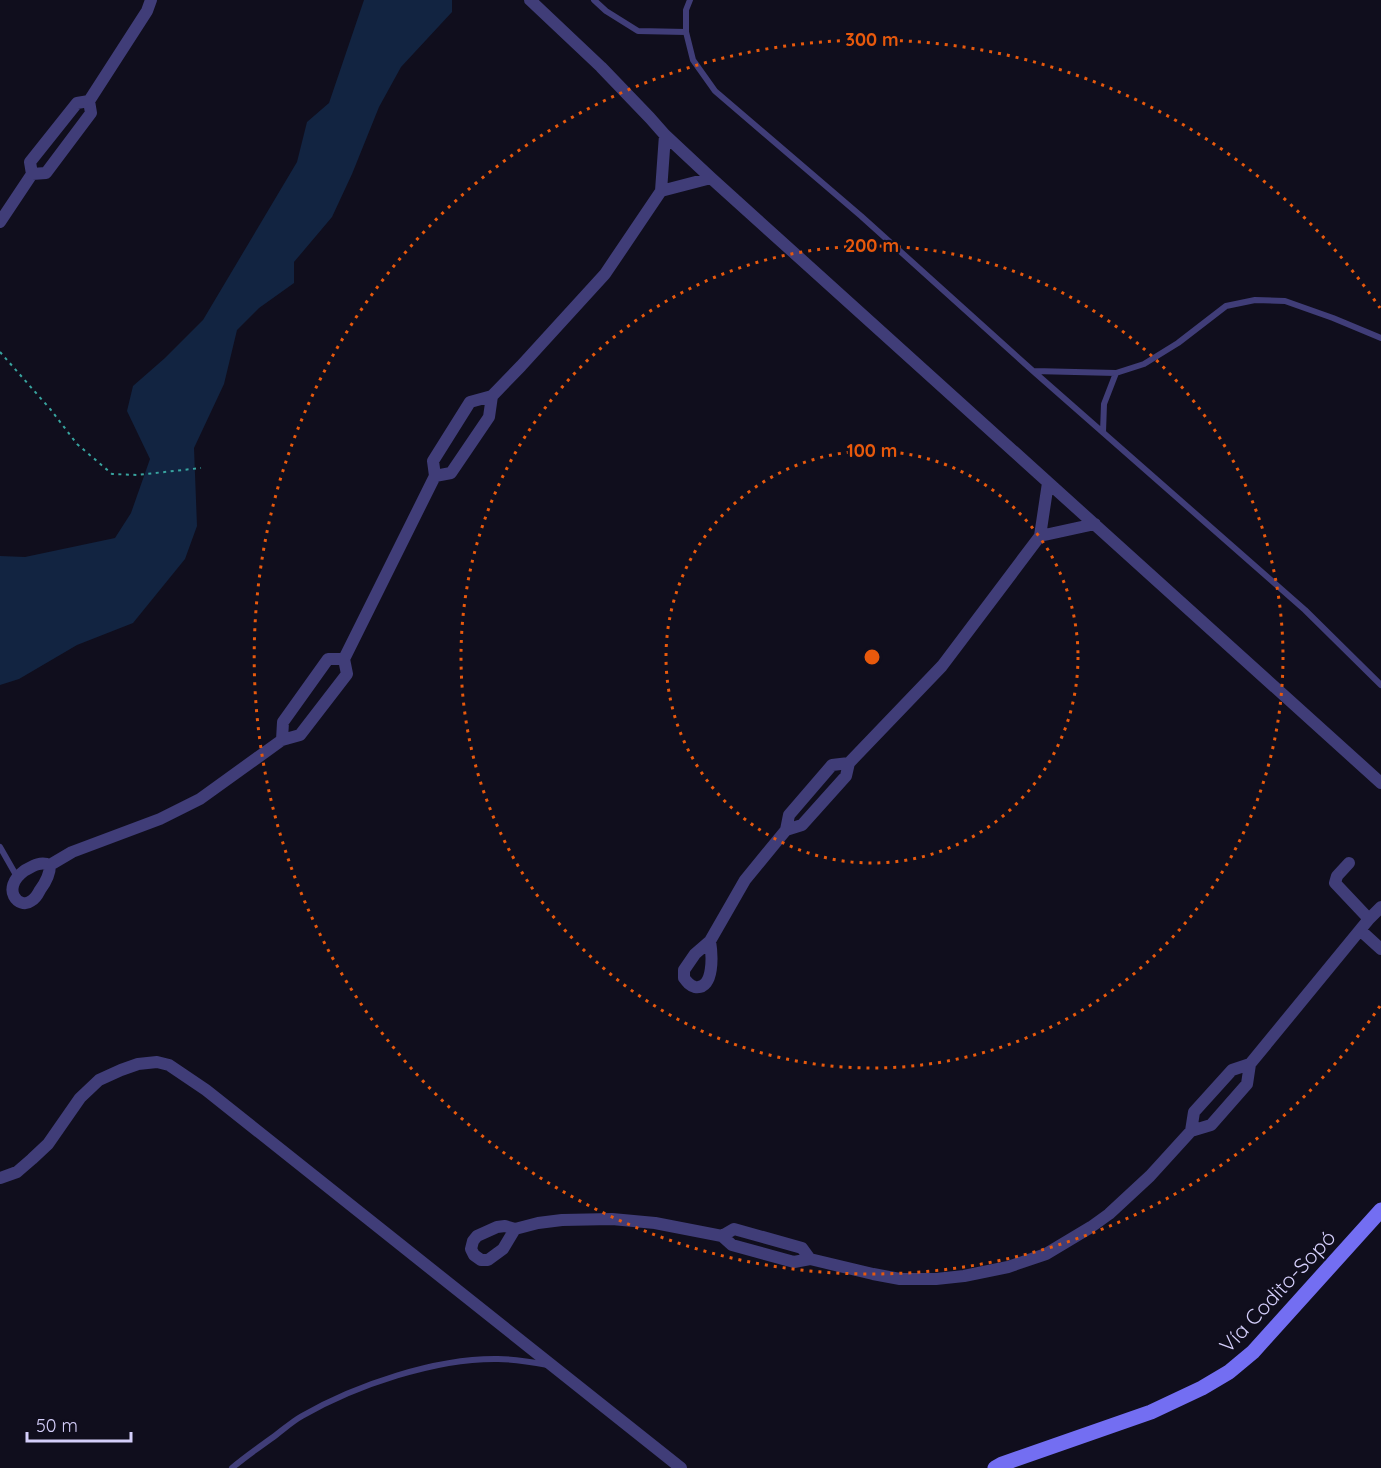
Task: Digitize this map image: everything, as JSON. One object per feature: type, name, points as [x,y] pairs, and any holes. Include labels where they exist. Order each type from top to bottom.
[{"type":"street","points":[[32,174],[46,173],[91,113],[89,101],[147,11],[151,0]]},
{"type":"street","points":[[530,0],[601,67],[665,135],[711,178],[1381,783]]},
{"type":"street","points":[[0,222],[32,174],[30,162],[77,103],[89,101]]},
{"type":"street","points":[[50,865],[50,873],[44,885],[30,902],[18,902],[9,894],[8,888],[16,875],[38,864],[50,865],[72,852],[160,819],[200,799],[282,740],[300,735],[347,674],[344,659],[435,476],[433,461],[470,402],[492,396],[605,274],[661,191],[665,135]]},
{"type":"street","points":[[661,191],[711,178]]},
{"type":"street","points":[[435,476],[451,473],[489,417],[492,396]]},
{"type":"street","points":[[786,830],[802,825],[846,776],[849,763],[942,666],[1040,536],[1048,483]]},
{"type":"street","points":[[1040,536],[1095,524]]},
{"type":"street","points":[[282,740],[283,722],[328,658],[344,659]]},
{"type":"street","points":[[710,941],[745,880],[786,830],[789,815],[832,765],[849,763]]},
{"type":"street","points":[[1349,863],[1337,876],[1335,883],[1369,919]]},
{"type":"street","points":[[515,1229],[562,1220],[656,1223],[722,1236],[732,1245],[794,1262],[810,1258],[900,1279],[964,1276],[1001,1268],[1046,1254],[1109,1215],[1150,1176],[1191,1131],[1211,1125],[1247,1084],[1250,1064],[1369,919],[1381,908]]},
{"type":"street","points":[[1360,930],[1381,949]]},
{"type":"street","points":[[0,1178],[17,1172],[48,1144],[80,1098],[99,1080],[138,1064],[157,1062],[169,1065],[206,1090],[681,1468]]},
{"type":"street","points":[[1191,1131],[1194,1112],[1232,1070],[1250,1064]]},
{"type":"street","name":"Vía Codito-Sopó","points":[[995,1468],[1151,1412],[1202,1388],[1229,1372],[1253,1352],[1381,1210]]},
{"type":"lane","points":[[594,0],[606,11],[638,31],[686,33]]},
{"type":"lane","points":[[690,0],[686,10],[686,33],[693,60],[715,91],[861,216],[1305,610],[1381,686]]},
{"type":"lane","points":[[1033,371],[1116,373],[1144,364],[1178,343],[1226,306],[1254,300],[1285,301],[1378,336],[1381,344]]},
{"type":"lane","points":[[1103,432],[1104,404],[1116,373]]},
{"type":"lane","points":[[0,847],[16,875]]},
{"type":"lane","points":[[232,1468],[300,1417],[381,1380],[453,1362],[498,1359],[552,1365]]},
{"type":"path","points":[[0,352],[51,410],[77,444],[112,474],[137,475],[201,468]]},
{"type":"water","points":[[364,0],[452,0],[452,12],[401,67],[379,107],[332,217],[294,262],[294,283],[259,308],[237,330],[224,384],[194,448],[197,526],[185,559],[133,623],[77,645],[19,679],[0,685],[0,556],[25,557],[115,538],[131,513],[150,459],[127,411],[133,386],[203,320],[297,162],[307,122],[329,103]]}]
